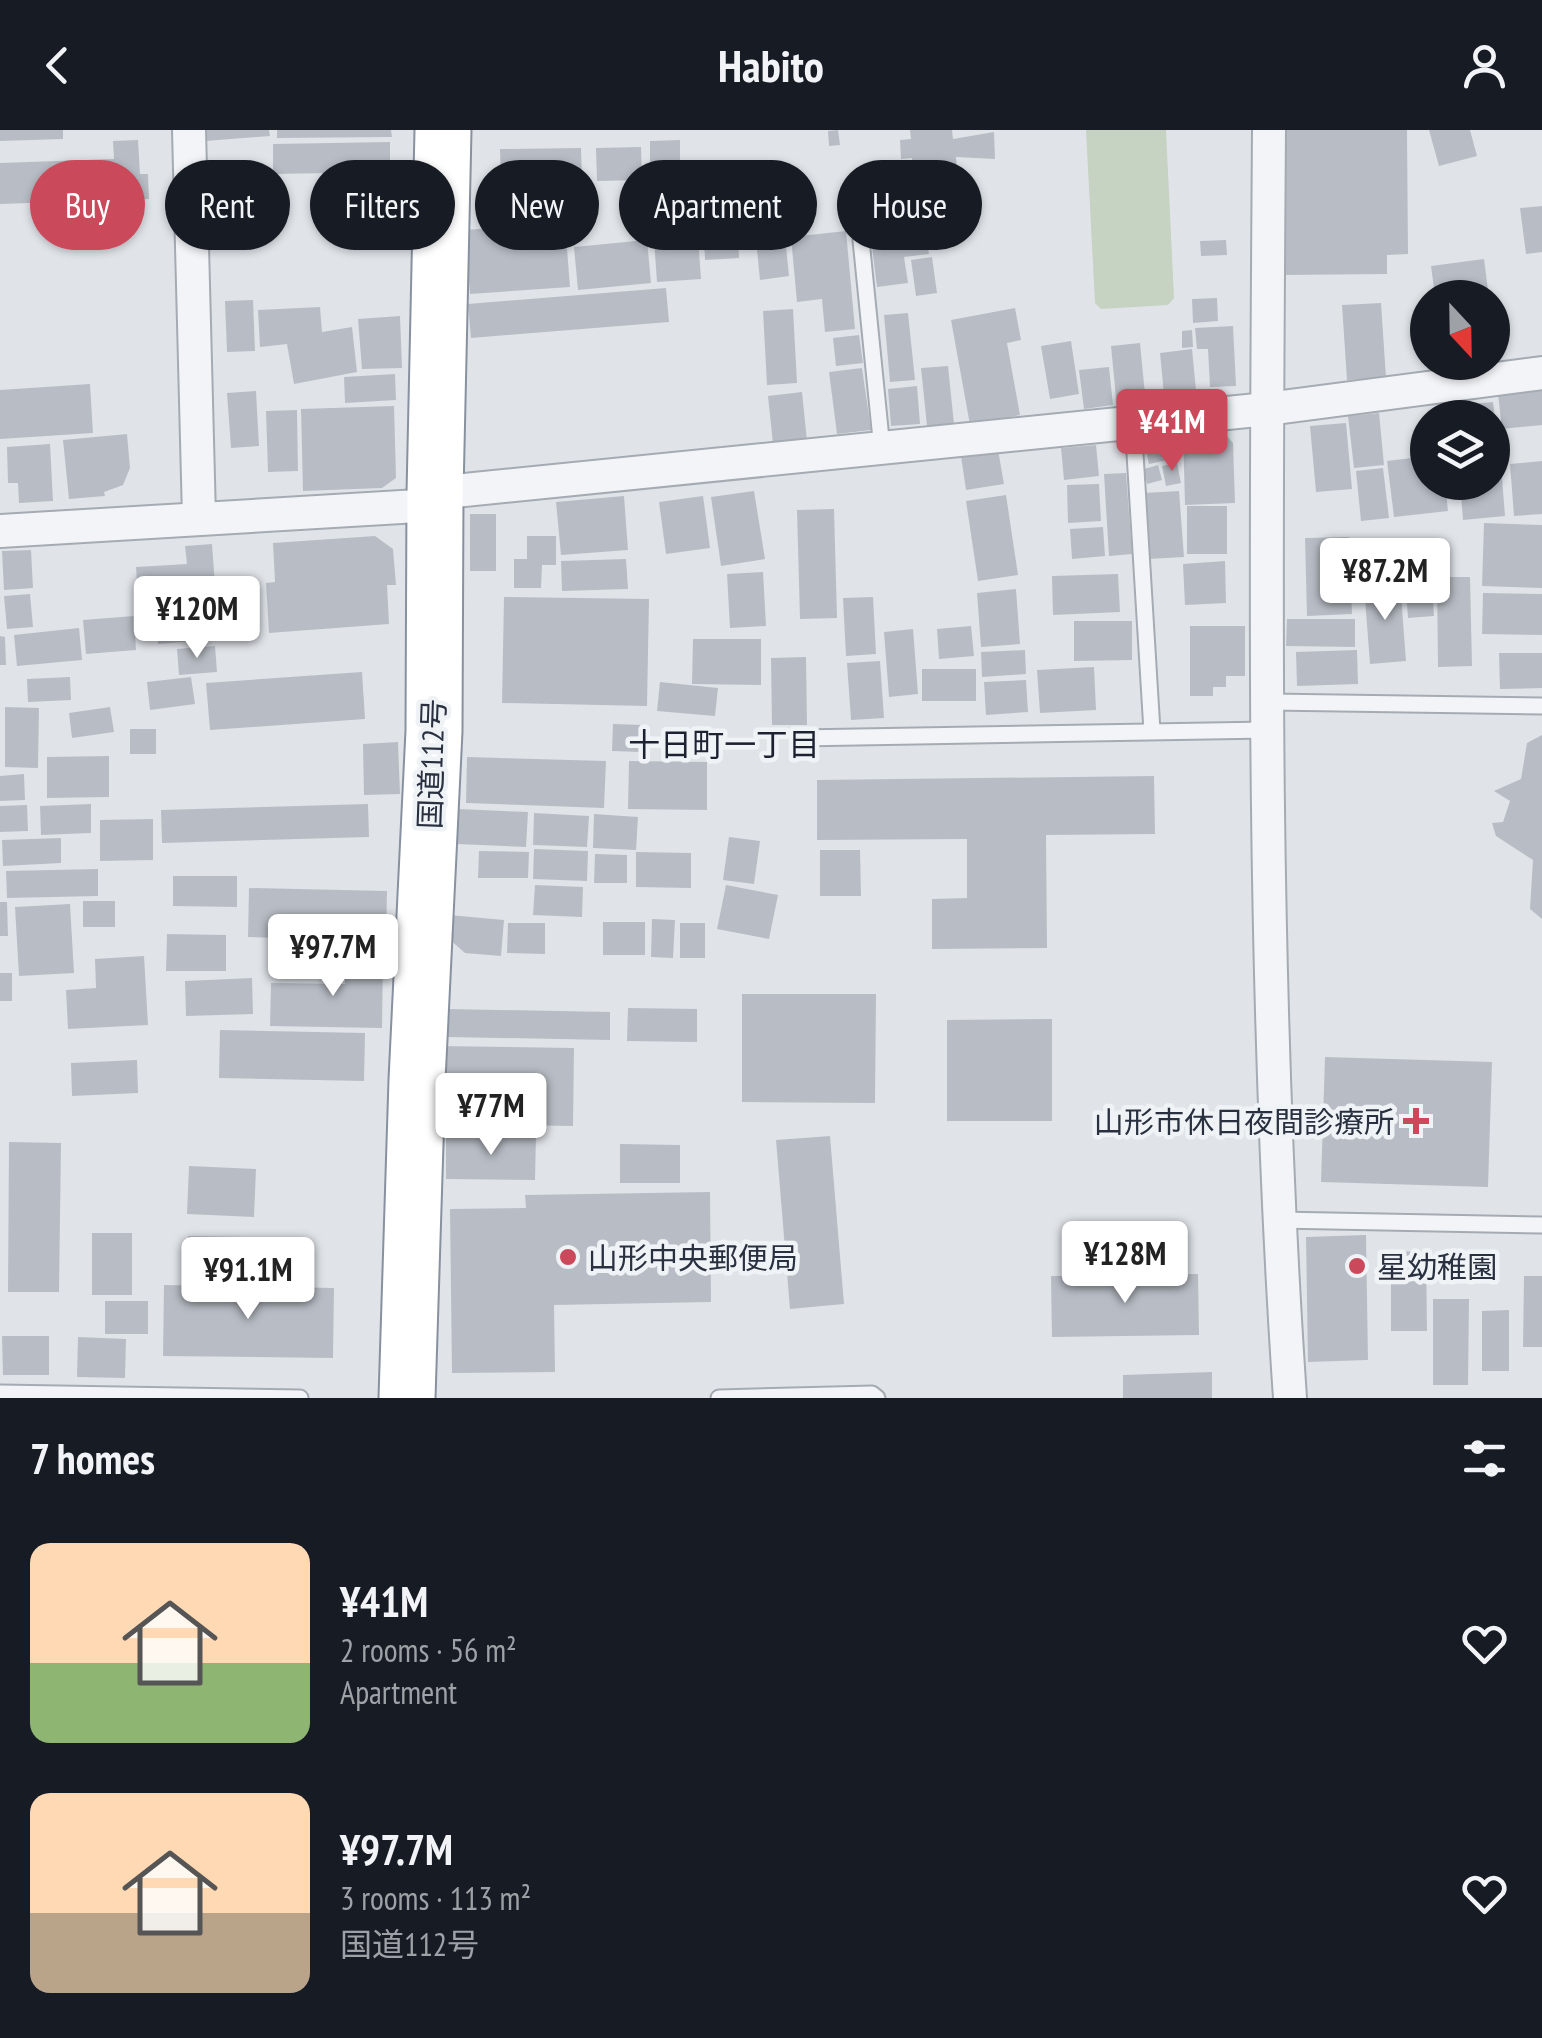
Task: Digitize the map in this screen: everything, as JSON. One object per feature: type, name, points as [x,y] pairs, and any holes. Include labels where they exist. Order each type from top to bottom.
[{"type":"highway","name":"国道112号","points":[[407,1398],[434,731],[443,130]]},
{"type":"street","points":[[189,130],[199,517]]},
{"type":"street","points":[[1269,130],[1268,716],[1278,1220],[1290,1398]]},
{"type":"street","points":[[0,531],[435,499],[1267,409],[1542,373]]},
{"type":"lane","points":[[862,250],[882,449]]},
{"type":"lane","points":[[1133,421],[1152,731]]},
{"type":"lane","points":[[799,738],[1152,731],[1268,716],[1542,706]]},
{"type":"lane","points":[[1278,1220],[1542,1225]]},
{"type":"lane","points":[[0,1394],[300,1398]]},
{"type":"lane","points":[[720,1398],[872,1394],[876,1398]]},
{"type":"green space","points":[[1086,130],[1166,130],[1174,298],[1168,305],[1101,309],[1095,303]]},
{"type":"building","points":[[0,130],[63,130],[63,139],[0,141]]},
{"type":"building","points":[[204,130],[269,130],[270,136],[205,141]]},
{"type":"building","points":[[277,130],[391,130],[392,137],[277,138]]},
{"type":"building","points":[[838,130],[840,145],[829,146],[828,131]]},
{"type":"building","points":[[910,130],[952,130],[953,139],[994,132],[995,159],[901,159],[900,140],[911,139]]},
{"type":"building","points":[[1283,130],[1407,130],[1408,254],[1387,255],[1387,274],[1284,275]]},
{"type":"building","points":[[1429,130],[1470,130],[1477,156],[1439,166]]},
{"type":"building","points":[[138,140],[139,160],[86,160],[114,159],[113,141]]},
{"type":"building","points":[[680,140],[680,160],[650,160],[650,141]]},
{"type":"building","points":[[390,142],[390,160],[310,160],[310,173],[290,174],[290,160],[273,160],[273,144]]},
{"type":"building","points":[[641,147],[641,160],[619,160],[619,181],[599,181],[596,148]]},
{"type":"building","points":[[581,148],[581,160],[500,160],[500,149]]},
{"type":"building","points":[[30,162],[30,203],[0,204],[0,163]]},
{"type":"building","points":[[145,174],[148,174],[149,199],[145,199]]},
{"type":"building","points":[[1542,206],[1542,252],[1526,254],[1520,208]]},
{"type":"building","points":[[475,229],[475,250],[567,250],[570,287],[470,294],[465,230]]},
{"type":"building","points":[[837,232],[837,250],[848,250],[855,329],[825,332],[822,299],[797,302],[792,250],[817,250],[817,234]]},
{"type":"building","points":[[1226,240],[1227,255],[1201,256],[1200,241]]},
{"type":"building","points":[[619,243],[619,250],[648,250],[651,283],[578,290],[574,250],[599,250],[599,245]]},
{"type":"building","points":[[655,250],[699,250],[701,279],[657,282]]},
{"type":"building","points":[[705,250],[739,250],[739,258],[705,260]]},
{"type":"building","points":[[757,250],[786,250],[789,276],[760,280]]},
{"type":"building","points":[[872,250],[928,250],[929,254],[904,257],[908,283],[877,287]]},
{"type":"building","points":[[932,257],[937,293],[916,296],[911,260]]},
{"type":"building","points":[[1484,259],[1487,280],[1433,280],[1431,266]]},
{"type":"building","points":[[666,288],[669,322],[471,338],[468,304]]},
{"type":"building","points":[[1217,298],[1218,321],[1193,323],[1192,299]]},
{"type":"building","points":[[253,300],[255,351],[227,352],[225,301]]},
{"type":"building","points":[[1381,303],[1386,378],[1347,380],[1342,305]]},
{"type":"building","points":[[320,307],[322,332],[352,327],[357,372],[294,384],[287,344],[260,347],[258,310]]},
{"type":"building","points":[[1015,308],[1021,340],[1007,343],[1020,415],[970,425],[951,320]]},
{"type":"building","points":[[793,309],[797,383],[767,385],[763,311]]},
{"type":"building","points":[[908,313],[915,380],[890,382],[884,315]]},
{"type":"building","points":[[400,316],[402,368],[362,369],[358,319]]},
{"type":"building","points":[[1233,326],[1236,386],[1210,387],[1208,349],[1197,349],[1195,328]]},
{"type":"building","points":[[1192,330],[1193,347],[1182,348],[1182,331]]},
{"type":"building","points":[[859,335],[863,363],[836,366],[833,338]]},
{"type":"building","points":[[1071,341],[1079,394],[1050,399],[1041,346]]},
{"type":"building","points":[[1140,343],[1146,405],[1117,408],[1111,346]]},
{"type":"building","points":[[1192,349],[1197,401],[1165,405],[1160,353]]},
{"type":"building","points":[[948,366],[954,424],[927,426],[921,368]]},
{"type":"building","points":[[1109,367],[1113,405],[1084,409],[1079,370]]},
{"type":"building","points":[[862,368],[871,430],[837,434],[829,372]]},
{"type":"building","points":[[395,374],[396,400],[345,403],[344,377]]},
{"type":"building","points":[[90,384],[93,433],[0,439],[0,390]]},
{"type":"building","points":[[917,386],[920,424],[891,426],[888,389]]},
{"type":"building","points":[[1542,389],[1542,425],[1510,428],[1510,400],[1499,400],[1498,394]]},
{"type":"building","points":[[256,391],[259,446],[231,448],[227,393]]},
{"type":"building","points":[[802,392],[807,441],[773,444],[768,396]]},
{"type":"building","points":[[394,406],[396,478],[382,488],[303,491],[301,409]]},
{"type":"building","points":[[297,410],[298,471],[268,472],[266,411]]},
{"type":"building","points":[[1379,413],[1384,465],[1354,468],[1348,416]]},
{"type":"building","points":[[1346,423],[1352,489],[1316,492],[1310,426]]},
{"type":"building","points":[[1220,428],[1233,443],[1235,503],[1185,505],[1183,429]]},
{"type":"building","points":[[127,434],[130,468],[123,485],[104,492],[105,496],[69,499],[63,440]]},
{"type":"building","points":[[1172,434],[1177,458],[1149,464],[1144,440]]},
{"type":"building","points":[[50,444],[53,501],[19,503],[18,483],[8,483],[7,447]]},
{"type":"building","points":[[1096,445],[1099,476],[1064,480],[1061,448]]},
{"type":"building","points":[[998,450],[1004,484],[966,490],[961,456]]},
{"type":"building","points":[[1410,458],[1410,500],[1447,500],[1448,511],[1394,517],[1387,461]]},
{"type":"building","points":[[1542,461],[1542,514],[1514,516],[1510,464]]},
{"type":"building","points":[[1177,463],[1181,483],[1166,486],[1162,466]]},
{"type":"building","points":[[1158,465],[1162,480],[1147,484],[1144,469]]},
{"type":"building","points":[[1383,468],[1389,518],[1361,521],[1356,471]]},
{"type":"building","points":[[1126,473],[1132,554],[1109,556],[1104,474]]},
{"type":"building","points":[[1099,484],[1101,521],[1068,523],[1067,485]]},
{"type":"building","points":[[754,491],[765,559],[721,566],[711,497]]},
{"type":"building","points":[[1179,491],[1184,557],[1149,559],[1144,493]]},
{"type":"building","points":[[1006,495],[1018,575],[978,581],[966,501]]},
{"type":"building","points":[[624,496],[628,550],[561,555],[556,502]]},
{"type":"building","points":[[703,496],[710,548],[666,554],[659,502]]},
{"type":"building","points":[[1461,500],[1504,500],[1505,516],[1463,520]]},
{"type":"building","points":[[1187,506],[1227,506],[1227,554],[1187,554]]},
{"type":"building","points":[[834,509],[837,618],[800,619],[797,510]]},
{"type":"building","points":[[470,514],[496,514],[496,571],[470,571]]},
{"type":"building","points":[[1484,523],[1542,525],[1542,588],[1482,586]]},
{"type":"building","points":[[1103,527],[1105,556],[1072,559],[1070,529]]},
{"type":"building","points":[[375,536],[393,549],[396,585],[387,585],[389,624],[269,633],[266,583],[275,582],[273,543]]},
{"type":"building","points":[[527,536],[556,536],[556,565],[542,565],[541,588],[514,588],[514,559],[527,559]]},
{"type":"building","points":[[1349,537],[1352,614],[1307,616],[1305,538]]},
{"type":"building","points":[[212,544],[216,599],[187,601],[188,610],[139,614],[136,567],[187,564],[185,546]]},
{"type":"building","points":[[31,550],[33,588],[4,590],[2,551]]},
{"type":"building","points":[[626,559],[628,589],[562,591],[561,561]]},
{"type":"building","points":[[1225,561],[1226,603],[1185,605],[1183,564]]},
{"type":"building","points":[[763,572],[766,626],[730,628],[727,574]]},
{"type":"building","points":[[1431,573],[1434,616],[1408,618],[1405,574]]},
{"type":"building","points":[[1118,574],[1120,612],[1053,615],[1052,576]]},
{"type":"building","points":[[1437,577],[1470,577],[1472,666],[1438,667]]},
{"type":"building","points":[[1400,582],[1406,661],[1370,664],[1364,585]]},
{"type":"building","points":[[243,584],[246,629],[227,630],[224,585]]},
{"type":"building","points":[[1016,589],[1020,644],[981,647],[977,593]]},
{"type":"building","points":[[1483,593],[1542,594],[1542,635],[1482,634]]},
{"type":"building","points":[[30,594],[33,627],[7,629],[4,596]]},
{"type":"building","points":[[504,597],[649,599],[647,706],[502,703]]},
{"type":"building","points":[[873,597],[876,654],[846,656],[843,598]]},
{"type":"building","points":[[223,603],[226,638],[202,640],[199,605]]},
{"type":"building","points":[[194,615],[196,641],[158,644],[156,617]]},
{"type":"building","points":[[134,616],[136,650],[86,654],[83,620]]},
{"type":"building","points":[[1287,619],[1355,619],[1355,647],[1286,646]]},
{"type":"building","points":[[1074,621],[1132,621],[1132,660],[1074,661]]},
{"type":"building","points":[[971,626],[974,656],[939,659],[937,629]]},
{"type":"building","points":[[1190,626],[1245,626],[1245,676],[1226,676],[1226,687],[1213,687],[1213,696],[1190,696]]},
{"type":"building","points":[[79,628],[82,660],[17,666],[14,635]]},
{"type":"building","points":[[913,629],[918,694],[889,697],[884,632]]},
{"type":"building","points":[[0,636],[5,637],[6,665],[0,665]]},
{"type":"building","points":[[693,639],[761,639],[761,685],[692,684]]},
{"type":"building","points":[[215,646],[217,672],[179,675],[177,649]]},
{"type":"building","points":[[1025,650],[1026,674],[982,677],[981,652]]},
{"type":"building","points":[[1357,650],[1358,684],[1297,686],[1296,652]]},
{"type":"building","points":[[1499,653],[1542,653],[1542,688],[1500,689]]},
{"type":"building","points":[[806,657],[807,725],[772,725],[771,658]]},
{"type":"building","points":[[880,661],[884,718],[851,720],[847,663]]},
{"type":"building","points":[[1094,667],[1096,710],[1040,713],[1037,670]]},
{"type":"building","points":[[922,669],[976,669],[976,701],[922,701]]},
{"type":"building","points":[[362,672],[365,719],[210,730],[206,683]]},
{"type":"building","points":[[70,677],[71,700],[28,702],[27,679]]},
{"type":"building","points":[[191,677],[195,704],[150,710],[147,682]]},
{"type":"building","points":[[1026,680],[1028,712],[986,715],[984,682]]},
{"type":"building","points":[[660,682],[718,688],[715,716],[657,711]]},
{"type":"building","points":[[5,707],[39,708],[38,768],[5,767]]},
{"type":"building","points":[[110,707],[114,732],[72,738],[69,713]]},
{"type":"building","points":[[613,724],[642,725],[641,752],[612,751]]},
{"type":"building","points":[[130,729],[156,729],[156,754],[130,754]]},
{"type":"building","points":[[1542,735],[1542,919],[1530,909],[1533,860],[1496,836],[1492,823],[1503,822],[1510,801],[1494,791],[1521,779],[1527,743]]},
{"type":"building","points":[[398,742],[400,794],[364,795],[363,744]]},
{"type":"building","points":[[109,756],[109,797],[47,798],[47,757]]},
{"type":"building","points":[[467,757],[606,761],[604,808],[466,803]]},
{"type":"building","points":[[629,761],[707,762],[707,810],[628,809]]},
{"type":"building","points":[[24,774],[25,800],[0,801],[0,776]]},
{"type":"building","points":[[1154,776],[1155,834],[1046,835],[1047,948],[932,949],[932,899],[967,898],[967,839],[817,840],[817,780]]},
{"type":"building","points":[[91,804],[91,833],[41,835],[40,806]]},
{"type":"building","points":[[368,804],[369,837],[162,843],[161,810]]},
{"type":"building","points":[[27,805],[28,831],[0,832],[0,806]]},
{"type":"building","points":[[458,809],[528,812],[526,847],[457,844]]},
{"type":"building","points":[[534,813],[589,816],[587,847],[533,845]]},
{"type":"building","points":[[594,814],[638,817],[636,850],[593,848]]},
{"type":"building","points":[[153,819],[153,860],[100,861],[100,820]]},
{"type":"building","points":[[729,837],[760,841],[754,884],[723,880]]},
{"type":"building","points":[[61,838],[61,863],[3,866],[2,840]]},
{"type":"building","points":[[534,849],[588,851],[587,881],[533,879]]},
{"type":"building","points":[[820,850],[860,850],[861,896],[820,896]]},
{"type":"building","points":[[479,851],[529,852],[528,878],[478,878]]},
{"type":"building","points":[[636,852],[691,853],[691,888],[636,887]]},
{"type":"building","points":[[595,854],[627,855],[627,883],[594,883]]},
{"type":"building","points":[[98,869],[98,896],[7,898],[6,871]]},
{"type":"building","points":[[173,876],[237,876],[237,907],[173,906]]},
{"type":"building","points":[[535,885],[583,887],[582,917],[533,915]]},
{"type":"building","points":[[726,885],[778,895],[769,939],[717,929]]},
{"type":"building","points":[[249,888],[387,891],[386,941],[248,937]]},
{"type":"building","points":[[83,901],[115,901],[115,927],[83,927]]},
{"type":"building","points":[[0,902],[7,902],[8,936],[0,936]]},
{"type":"building","points":[[70,904],[74,973],[19,976],[15,907]]},
{"type":"building","points":[[449,915],[504,920],[501,956],[465,953],[448,938]]},
{"type":"building","points":[[652,919],[675,920],[673,958],[651,957]]},
{"type":"building","points":[[603,922],[645,922],[645,955],[603,955]]},
{"type":"building","points":[[508,923],[545,923],[545,954],[507,953]]},
{"type":"building","points":[[680,923],[705,923],[705,958],[680,958]]},
{"type":"building","points":[[167,934],[226,935],[226,971],[166,971]]},
{"type":"building","points":[[144,956],[148,1025],[68,1029],[66,990],[96,988],[95,959]]},
{"type":"building","points":[[345,957],[383,957],[382,1028],[270,1026],[271,983],[345,984]]},
{"type":"building","points":[[0,973],[12,973],[12,1001],[0,1001]]},
{"type":"building","points":[[252,978],[253,1014],[186,1016],[185,981]]},
{"type":"building","points":[[742,994],[876,994],[875,1103],[742,1102]]},
{"type":"building","points":[[628,1008],[697,1009],[697,1042],[627,1041]]},
{"type":"building","points":[[447,1009],[610,1012],[610,1040],[447,1037]]},
{"type":"building","points":[[1052,1019],[1052,1121],[947,1121],[947,1020]]},
{"type":"building","points":[[220,1030],[365,1033],[364,1081],[219,1078]]},
{"type":"building","points":[[439,1046],[574,1048],[573,1126],[437,1124]]},
{"type":"building","points":[[1325,1057],[1492,1062],[1488,1187],[1321,1182]]},
{"type":"building","points":[[137,1060],[138,1093],[72,1096],[71,1063]]},
{"type":"building","points":[[446,1136],[536,1136],[535,1180],[446,1179]]},
{"type":"building","points":[[830,1136],[844,1304],[790,1309],[776,1140]]},
{"type":"building","points":[[9,1142],[61,1143],[59,1292],[8,1292]]},
{"type":"building","points":[[620,1144],[680,1145],[680,1183],[620,1183]]},
{"type":"building","points":[[189,1166],[256,1169],[254,1217],[187,1214]]},
{"type":"building","points":[[710,1192],[711,1302],[554,1305],[555,1372],[452,1373],[450,1209],[526,1208],[525,1195]]},
{"type":"building","points":[[92,1233],[132,1233],[132,1295],[92,1295]]},
{"type":"building","points":[[1366,1235],[1368,1360],[1308,1362],[1306,1237]]},
{"type":"building","points":[[188,1236],[245,1237],[244,1279],[187,1277]]},
{"type":"building","points":[[1426,1251],[1427,1331],[1391,1331],[1391,1252]]},
{"type":"building","points":[[1198,1274],[1199,1335],[1052,1337],[1051,1276]]},
{"type":"building","points":[[1524,1276],[1542,1276],[1542,1347],[1523,1347]]},
{"type":"building","points":[[164,1285],[334,1288],[333,1358],[163,1356]]},
{"type":"building","points":[[1433,1299],[1469,1299],[1468,1385],[1433,1385]]},
{"type":"building","points":[[105,1301],[148,1301],[148,1334],[105,1334]]},
{"type":"building","points":[[1509,1310],[1509,1371],[1482,1371],[1482,1311]]},
{"type":"building","points":[[2,1336],[49,1336],[49,1375],[3,1375]]},
{"type":"building","points":[[78,1337],[126,1339],[125,1378],[77,1377]]},
{"type":"building","points":[[1212,1372],[1212,1398],[1123,1398],[1123,1375]]},
{"type":"place","name":"山形市休日夜間診療所","points":[[1416,1121]]},
{"type":"place","name":"山形中央郵便局","points":[[568,1257]]},
{"type":"place","name":"星幼稚園","points":[[1357,1266]]},
{"type":"district","name":"十日町一丁目","points":[[724,744]]}]
